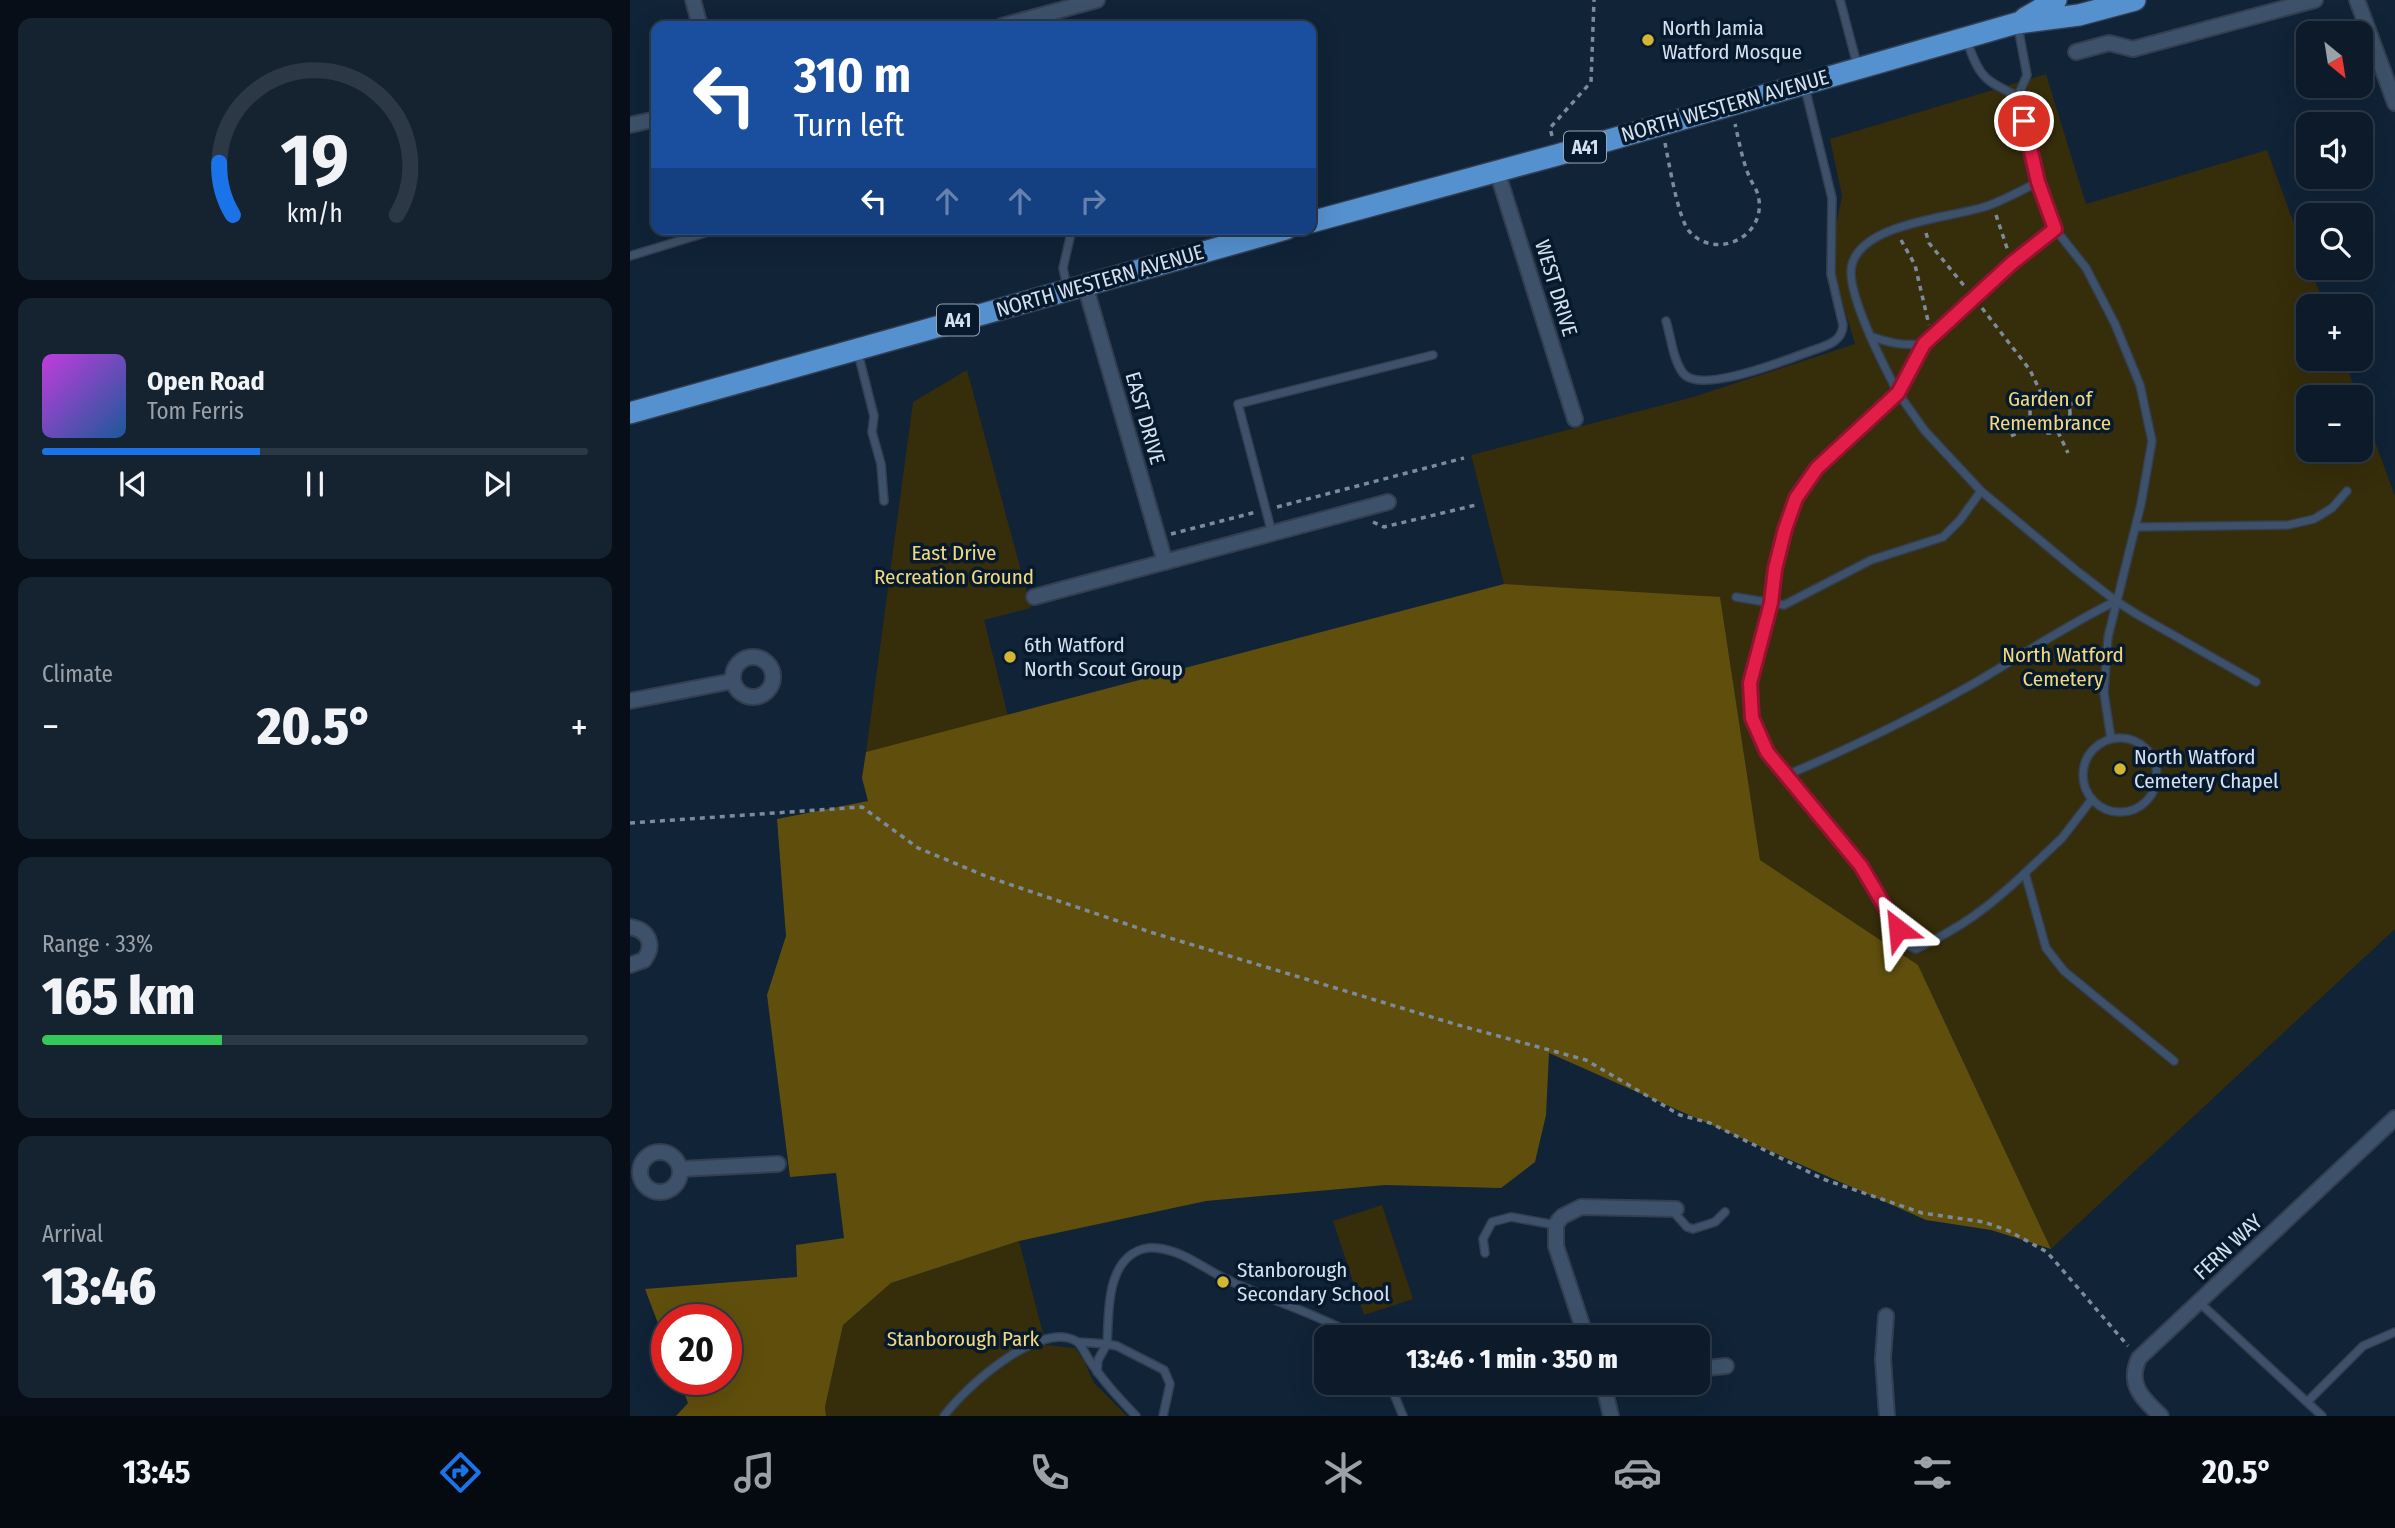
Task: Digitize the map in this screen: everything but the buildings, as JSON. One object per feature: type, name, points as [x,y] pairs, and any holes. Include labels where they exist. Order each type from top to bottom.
[{"type":"highway","name":"NORTH WESTERN AVENUE","points":[[2017,23],[2056,0]]},
{"type":"highway","name":"NORTH WESTERN AVENUE","points":[[1316,221],[2017,23],[2079,15],[2135,0]]},
{"type":"highway","name":"NORTH WESTERN AVENUE","points":[[630,413],[1265,235]]},
{"type":"street","points":[[693,0],[699,21]]},
{"type":"street","points":[[1020,21],[1097,0]]},
{"type":"street","points":[[2076,52],[2109,43],[2133,49],[2315,0]]},
{"type":"street","points":[[2357,0],[2395,103]]},
{"type":"street","points":[[630,125],[651,120]]},
{"type":"street","name":"WEST DRIVE","points":[[1497,171],[1574,419]]},
{"type":"street","name":"EAST DRIVE","points":[[1077,288],[1165,562]]},
{"type":"street","points":[[1034,597],[1388,502]]},
{"type":"street","points":[[630,701],[733,681]]},
{"type":"street","points":[[630,927],[647,936],[650,948],[644,960],[630,965]]},
{"type":"street","name":"FERN WAY","points":[[2139,1358],[2395,1118]]},
{"type":"street","points":[[659,1152],[673,1157],[680,1170],[675,1185],[663,1192],[647,1187],[635,1173],[646,1158],[659,1152]]},
{"type":"street","points":[[680,1170],[778,1164]]},
{"type":"street","points":[[1582,1325],[1556,1246],[1556,1225],[1563,1216],[1581,1207],[1674,1209]]},
{"type":"street","points":[[1886,1316],[1883,1359],[1887,1416]]},
{"type":"street","points":[[2139,1358],[2134,1375],[2136,1389],[2161,1416]]},
{"type":"street","points":[[1710,1368],[1726,1366]]},
{"type":"street","points":[[1606,1395],[1611,1416]]},
{"type":"lane","points":[[1840,0],[1858,68]]},
{"type":"lane","points":[[2017,23],[2027,75],[2018,96],[2038,182],[2055,229],[2086,268],[2115,324],[2140,385],[2152,441],[2136,527],[2108,637],[2104,693],[2111,739]]},
{"type":"lane","points":[[1965,38],[1977,69],[1994,85],[2018,96]]},
{"type":"lane","points":[[1666,321],[1682,372],[1693,380],[1737,375],[1776,364],[1838,340],[1843,333],[1831,274],[1832,198],[1804,84]]},
{"type":"lane","points":[[2038,182],[1994,204],[1923,221],[1872,239],[1858,252],[1851,266],[1853,285],[1870,336],[1898,393],[1925,431],[1981,491],[2116,601],[2256,682]]},
{"type":"lane","points":[[2055,229],[2012,263],[1924,344],[1898,393],[1817,468],[1796,498],[1775,569],[1771,603],[1750,683],[1752,718],[1767,752],[1861,866],[1905,944],[1916,949],[1954,931],[1993,903],[2062,838],[2092,799]]},
{"type":"lane","points":[[630,256],[698,235]]},
{"type":"lane","points":[[1071,235],[1063,268],[1077,288]]},
{"type":"lane","points":[[1870,336],[1908,346],[1924,344]]},
{"type":"lane","points":[[857,349],[874,416],[872,432],[881,464],[884,501]]},
{"type":"lane","points":[[1272,534],[1238,404],[1433,355]]},
{"type":"lane","points":[[1736,597],[1784,605],[1871,559],[1943,537],[1960,520],[1981,491]]},
{"type":"lane","points":[[2136,527],[2288,525],[2314,519],[2332,508],[2347,491]]},
{"type":"lane","points":[[1787,775],[1879,735],[1971,685],[2080,618],[2116,601]]},
{"type":"lane","points":[[2124,738],[2146,748],[2157,769],[2157,781],[2146,802],[2124,812],[2101,807],[2092,799],[2083,776],[2085,764],[2100,744],[2111,739],[2124,738]]},
{"type":"lane","points":[[2025,873],[2046,948],[2052,956],[2064,971],[2175,1061]]},
{"type":"lane","points":[[1674,1209],[1687,1227],[1693,1229],[1715,1222],[1726,1212]]},
{"type":"lane","points":[[1485,1253],[1482,1239],[1492,1222],[1511,1217],[1556,1225]]},
{"type":"lane","points":[[1097,1372],[1098,1360],[1107,1344],[1111,1292],[1119,1267],[1131,1254],[1143,1248],[1157,1248],[1191,1258],[1220,1276],[1332,1325]]},
{"type":"lane","points":[[2200,1303],[2322,1416]]},
{"type":"lane","points":[[2307,1402],[2363,1346],[2395,1332]]},
{"type":"lane","points":[[944,1416],[975,1382],[1021,1350],[1043,1338],[1062,1336],[1078,1342],[1117,1346],[1164,1370],[1170,1384],[1163,1416]]},
{"type":"lane","points":[[1078,1342],[1104,1382],[1136,1416]]},
{"type":"lane","points":[[1394,1395],[1403,1416]]},
{"type":"path","points":[[1553,142],[1550,128],[1591,82],[1594,0]]},
{"type":"path","points":[[1660,124],[1681,217],[1687,229],[1697,239],[1710,244],[1735,242],[1746,236],[1754,226],[1760,201],[1749,178],[1730,105]]},
{"type":"path","points":[[1994,204],[2012,263]]},
{"type":"path","points":[[1923,221],[1929,243],[2030,370],[2042,395]]},
{"type":"path","points":[[1898,229],[1900,240],[1915,265],[1931,337]]},
{"type":"path","points":[[2054,394],[2068,405],[2070,418],[2058,432],[2045,433],[2034,425],[2030,412],[2036,399],[2042,395],[2054,394]]},
{"type":"path","points":[[2068,405],[2090,395]]},
{"type":"path","points":[[2011,436],[2034,425]]},
{"type":"path","points":[[2058,432],[2068,453]]},
{"type":"path","points":[[1158,537],[1464,458]]},
{"type":"path","points":[[1368,507],[1371,520],[1384,527],[1476,505]]},
{"type":"path","points":[[630,823],[862,807],[918,848],[988,877],[1150,932],[1458,1025],[1586,1060],[1681,1115],[1710,1123],[1823,1179],[1922,1213],[1984,1222],[2009,1231],[2047,1252],[2139,1358]]},
{"type":"green space","name":"North Watford Cemetery","points":[[2046,74],[2086,204],[2267,150],[2296,229],[2296,280],[2315,280],[2320,294],[2296,294],[2296,371],[2348,371],[2354,385],[2296,385],[2296,462],[2373,462],[2373,436],[2395,496],[2395,929],[2051,1249],[1918,965],[1760,860],[1720,598],[1504,584],[1471,455],[1693,397],[1855,344],[1834,273],[1835,230],[1842,196],[1830,139]]},
{"type":"green space","name":"East Drive Recreation Ground","points":[[967,370],[1031,608],[984,620],[1008,716],[866,752],[913,402]]},
{"type":"green space","points":[[1382,1205],[1413,1299],[1364,1315],[1333,1221]]},
{"type":"green space","name":"Stanborough Park","points":[[1019,1241],[1046,1345],[1075,1348],[1094,1383],[1127,1416],[826,1416],[825,1407],[843,1325],[891,1283]]},
{"type":"shaded area","points":[[1504,584],[1720,597],[1760,860],[1918,965],[2051,1249],[1991,1230],[1926,1220],[1549,1053],[1546,1115],[1535,1162],[1501,1188],[1385,1185],[1206,1201],[1019,1241],[891,1283],[843,1325],[825,1407],[826,1416],[676,1416],[688,1403],[685,1395],[742,1395],[742,1304],[651,1305],[645,1289],[797,1277],[796,1245],[844,1238],[836,1173],[790,1177],[767,995],[786,936],[777,819],[868,801],[862,778],[866,752]]},
{"type":"place","name":"North Jamia Watford Mosque","points":[[1648,40]]},
{"type":"place","name":"6th Watford North Scout Group","points":[[1010,657]]},
{"type":"place","name":"North Watford Cemetery Chapel","points":[[2120,769]]},
{"type":"place","name":"Stanborough Secondary School","points":[[1223,1282]]},
{"type":"route","points":[[1898,929],[1861,866],[1767,752],[1752,718],[1750,683],[1771,603],[1775,569],[1796,498],[1817,468],[1898,393],[1924,344],[2012,263],[2055,229],[2038,182],[2024,121]]},
{"type":"park label","name":"Garden of Remembrance","points":[[2050,411]]}]
